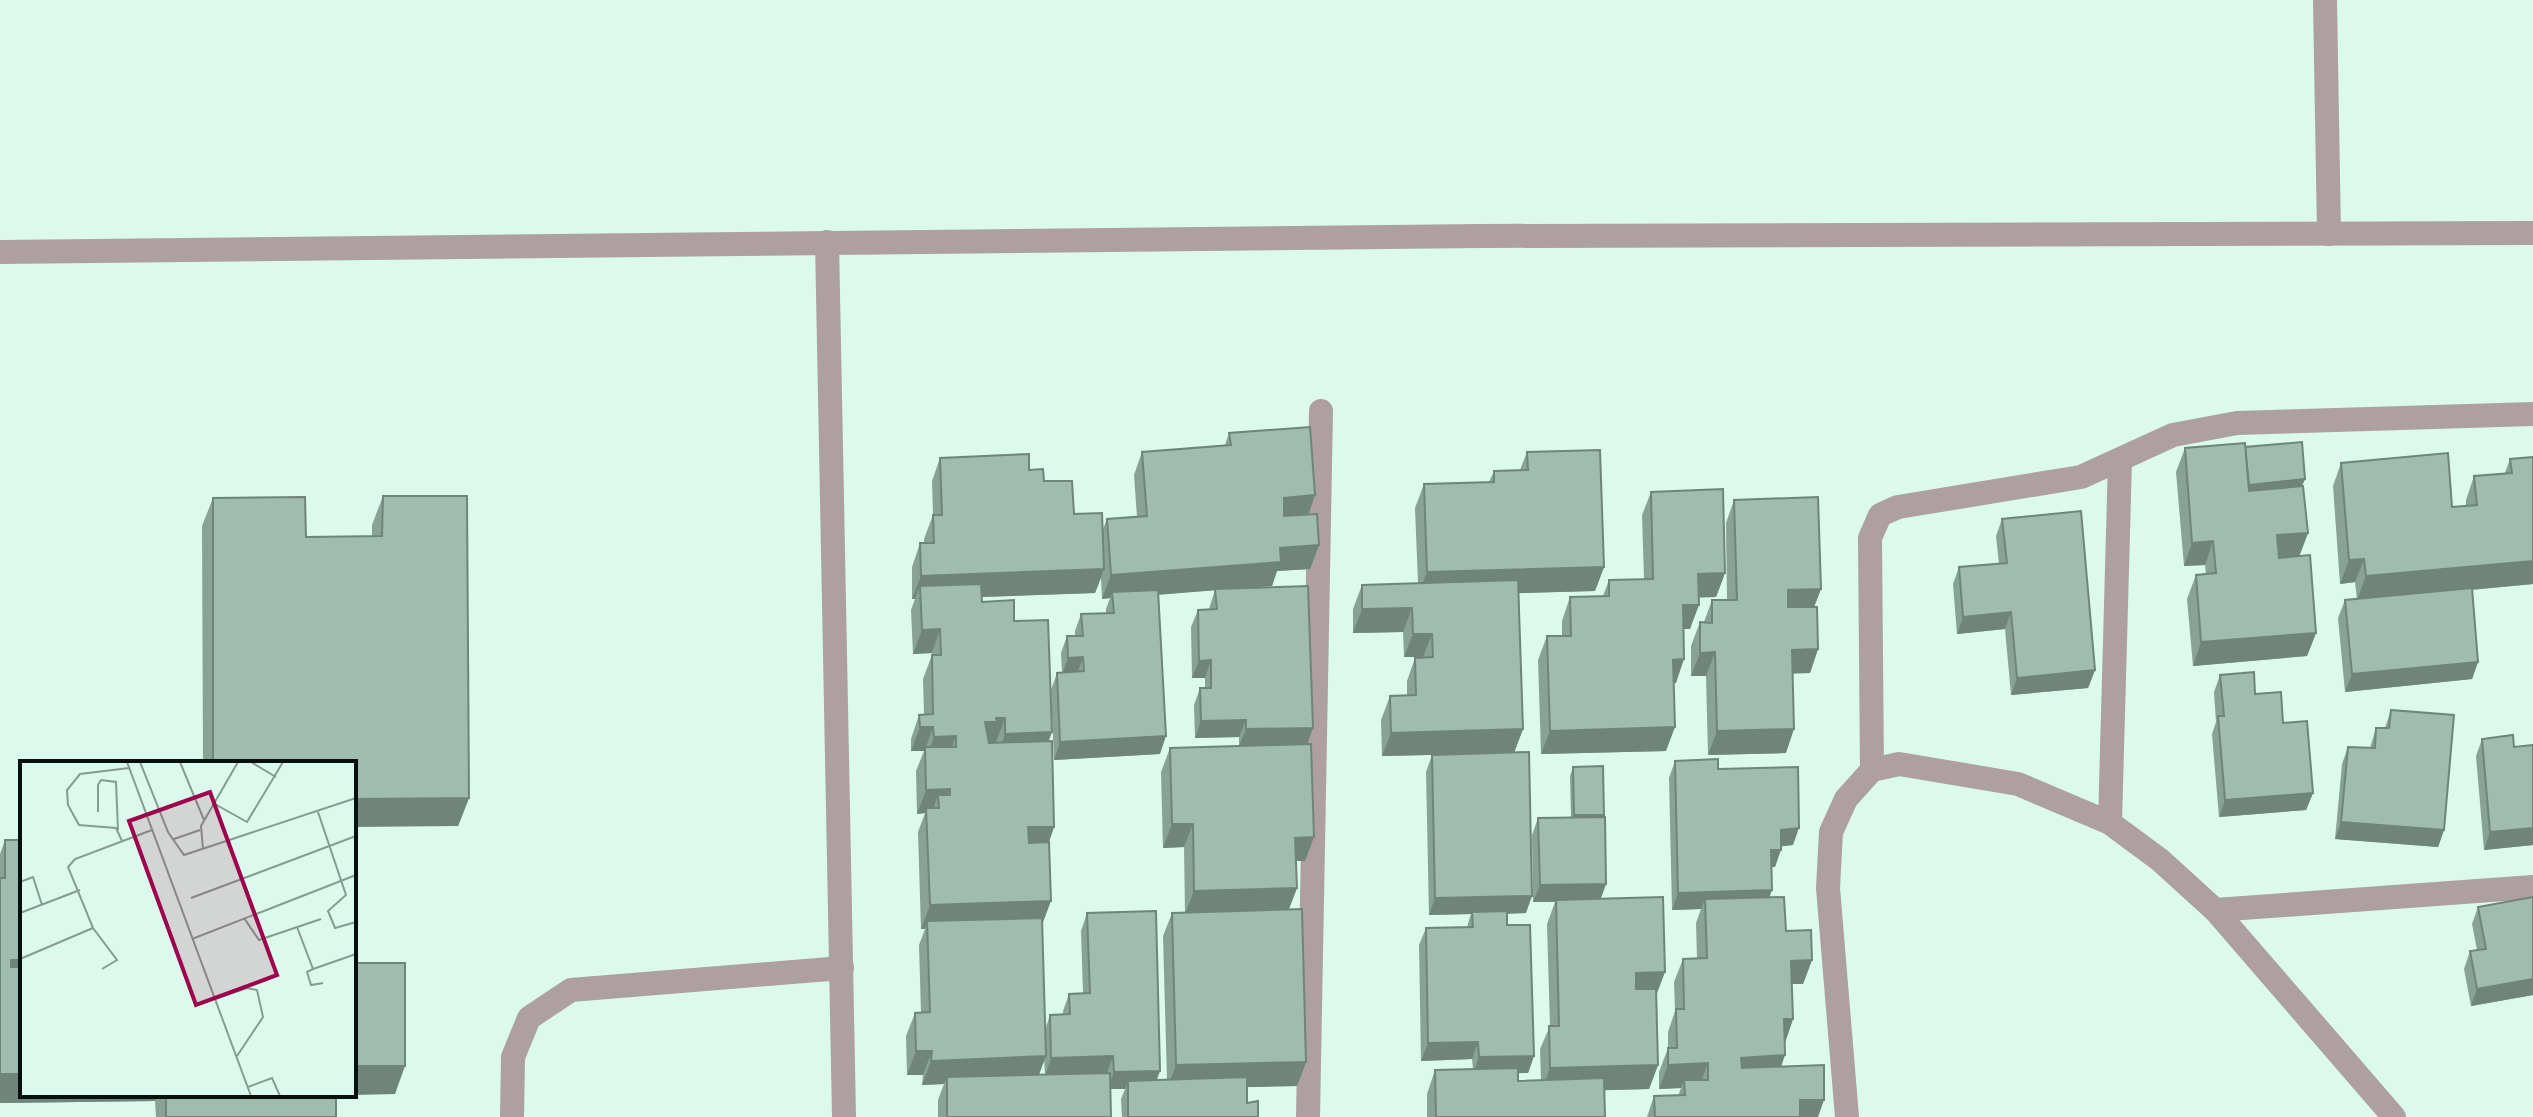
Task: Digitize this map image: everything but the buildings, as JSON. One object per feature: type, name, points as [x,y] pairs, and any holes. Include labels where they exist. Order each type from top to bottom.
[{"type":"street","points":[[2325,0],[2329,234]]},
{"type":"street","points":[[0,252],[1496,236],[2533,233]]},
{"type":"street","points":[[827,242],[844,1117]]},
{"type":"street","points":[[1308,1117],[1321,411]]},
{"type":"street","points":[[1872,770],[1870,538],[1880,515],[1898,507],[2081,477],[2173,435],[2237,423],[2533,414]]},
{"type":"street","points":[[2110,823],[2120,460]]},
{"type":"street","points":[[1847,1117],[1828,888],[1831,832],[1846,799],[1872,770],[1899,764],[2018,784],[2110,823],[2160,860],[2215,910],[2379,1112]]},
{"type":"street","points":[[2215,910],[2533,887]]},
{"type":"street","points":[[512,1117],[513,1057],[529,1018],[571,990],[842,968]]}]
